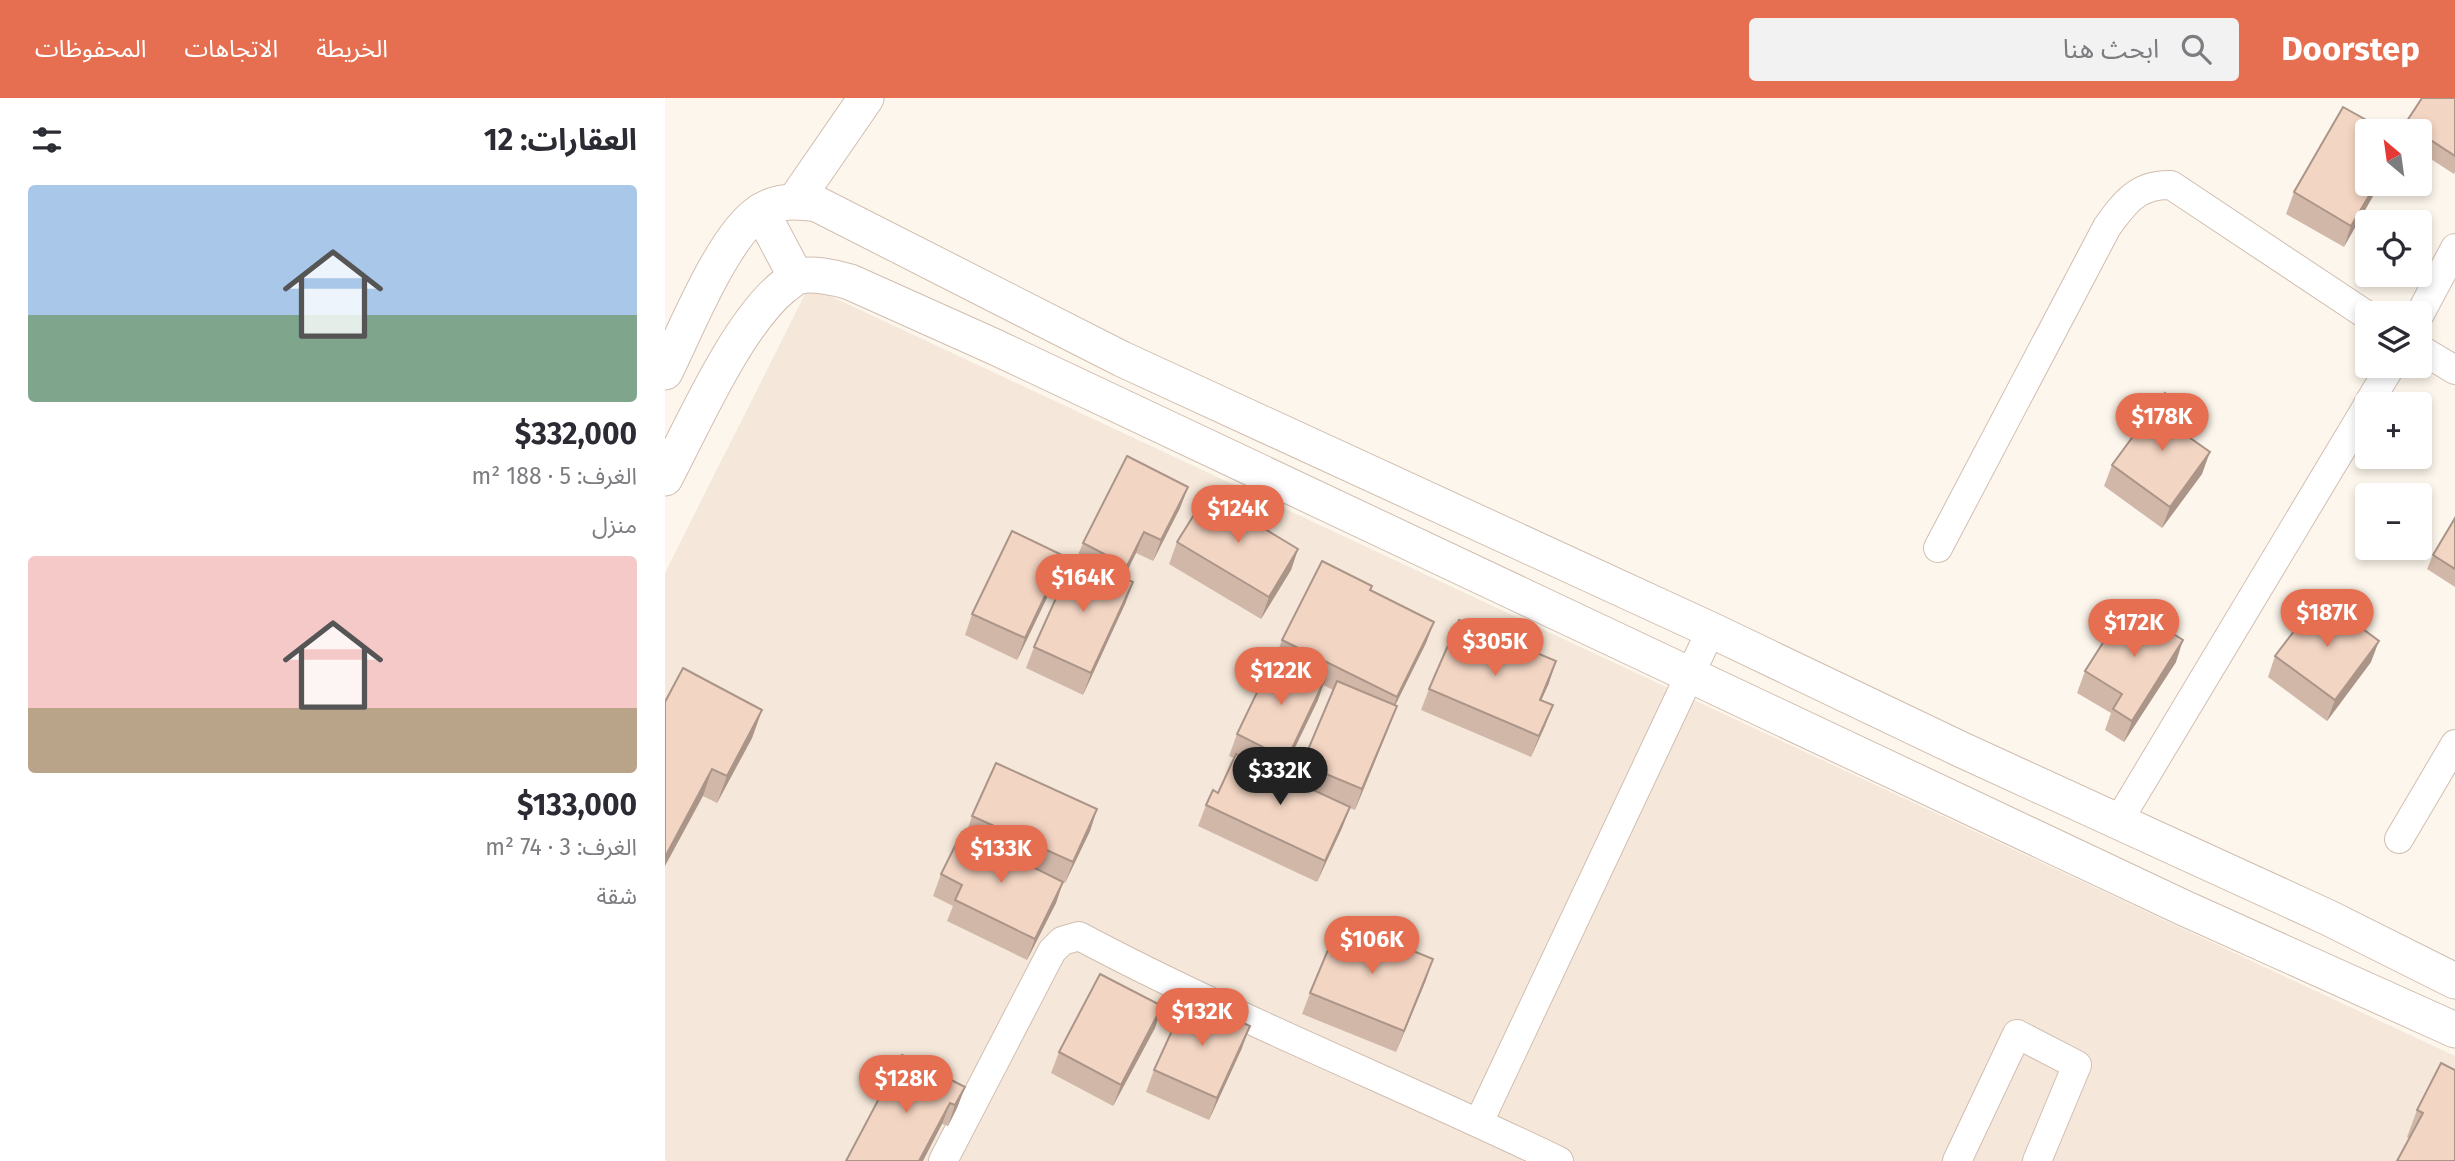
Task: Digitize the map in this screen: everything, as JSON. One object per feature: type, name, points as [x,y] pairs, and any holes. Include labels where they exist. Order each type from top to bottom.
[{"type":"street","points":[[795,201],[866,98]]},
{"type":"street","points":[[1938,548],[2107,227],[2122,205],[2140,191],[2155,184],[2171,185],[2355,307]]},
{"type":"street","points":[[665,372],[730,243],[744,224],[761,211],[777,204],[795,201],[817,204],[1122,359],[1711,630],[1960,749],[2119,820],[2329,918],[2455,981]]},
{"type":"street","points":[[761,211],[796,276]]},
{"type":"street","points":[[2427,301],[2455,248]]},
{"type":"street","points":[[665,478],[720,374],[772,296],[796,276],[830,277],[871,291],[1007,352],[2184,908],[2455,1030]]},
{"type":"street","points":[[2432,356],[2455,370]]},
{"type":"street","points":[[2119,820],[2355,427]]},
{"type":"street","points":[[1479,1122],[1711,630]]},
{"type":"street","points":[[2399,839],[2455,744]]},
{"type":"street","points":[[943,1161],[1052,951],[1062,940],[1079,936],[1154,976],[1479,1122],[1559,1161]]},
{"type":"street","points":[[1957,1161],[2017,1034],[2077,1065],[2037,1161]]},
{"type":"shaded area","points":[[809,286],[2455,1056],[2455,1161],[665,1161],[665,573]]},
{"type":"building","points":[[2422,98],[2455,98],[2455,156],[2433,142],[2433,119],[2408,119]]},
{"type":"building","points":[[2343,107],[2364,119],[2355,119],[2355,196],[2369,196],[2361,210],[2355,210],[2355,219],[2351,226],[2294,192]]},
{"type":"building","points":[[2165,393],[2192,412],[2179,430],[2210,452],[2170,507],[2112,465]]},
{"type":"building","points":[[1127,456],[1188,487],[1161,540],[1144,532],[1127,566],[1083,543]]},
{"type":"building","points":[[1207,494],[1298,549],[1269,597],[1177,542]]},
{"type":"building","points":[[2455,518],[2455,569],[2433,555]]},
{"type":"building","points":[[1012,531],[1064,556],[1025,638],[972,614]]},
{"type":"building","points":[[1075,556],[1133,582],[1091,673],[1034,647]]},
{"type":"building","points":[[1322,561],[1372,586],[1370,590],[1434,622],[1397,697],[1282,640]]},
{"type":"building","points":[[2320,597],[2379,641],[2335,700],[2275,656]]},
{"type":"building","points":[[2127,605],[2183,640],[2132,721],[2113,709],[2122,694],[2085,671]]},
{"type":"building","points":[[1459,620],[1556,661],[1540,700],[1553,705],[1539,736],[1429,689]]},
{"type":"building","points":[[1275,655],[1325,679],[1287,759],[1237,734]]},
{"type":"building","points":[[683,668],[762,710],[727,776],[712,769],[665,857],[665,702]]},
{"type":"building","points":[[1337,681],[1397,706],[1362,789],[1302,764]]},
{"type":"building","points":[[1236,754],[1350,807],[1325,861],[1206,805],[1213,790],[1218,793]]},
{"type":"building","points":[[996,763],[1097,809],[1073,862],[972,816]]},
{"type":"building","points":[[962,832],[1063,882],[1035,939],[955,900],[962,885],[941,874]]},
{"type":"building","points":[[1340,921],[1433,959],[1404,1031],[1310,993]]},
{"type":"building","points":[[1100,974],[1162,1006],[1121,1085],[1059,1052]]},
{"type":"building","points":[[1187,998],[1250,1026],[1217,1098],[1154,1070]]},
{"type":"building","points":[[902,1055],[965,1087],[955,1105],[950,1103],[919,1161],[846,1161]]},
{"type":"building","points":[[2441,1063],[2455,1070],[2455,1161],[2397,1161],[2423,1113],[2417,1110]]}]
